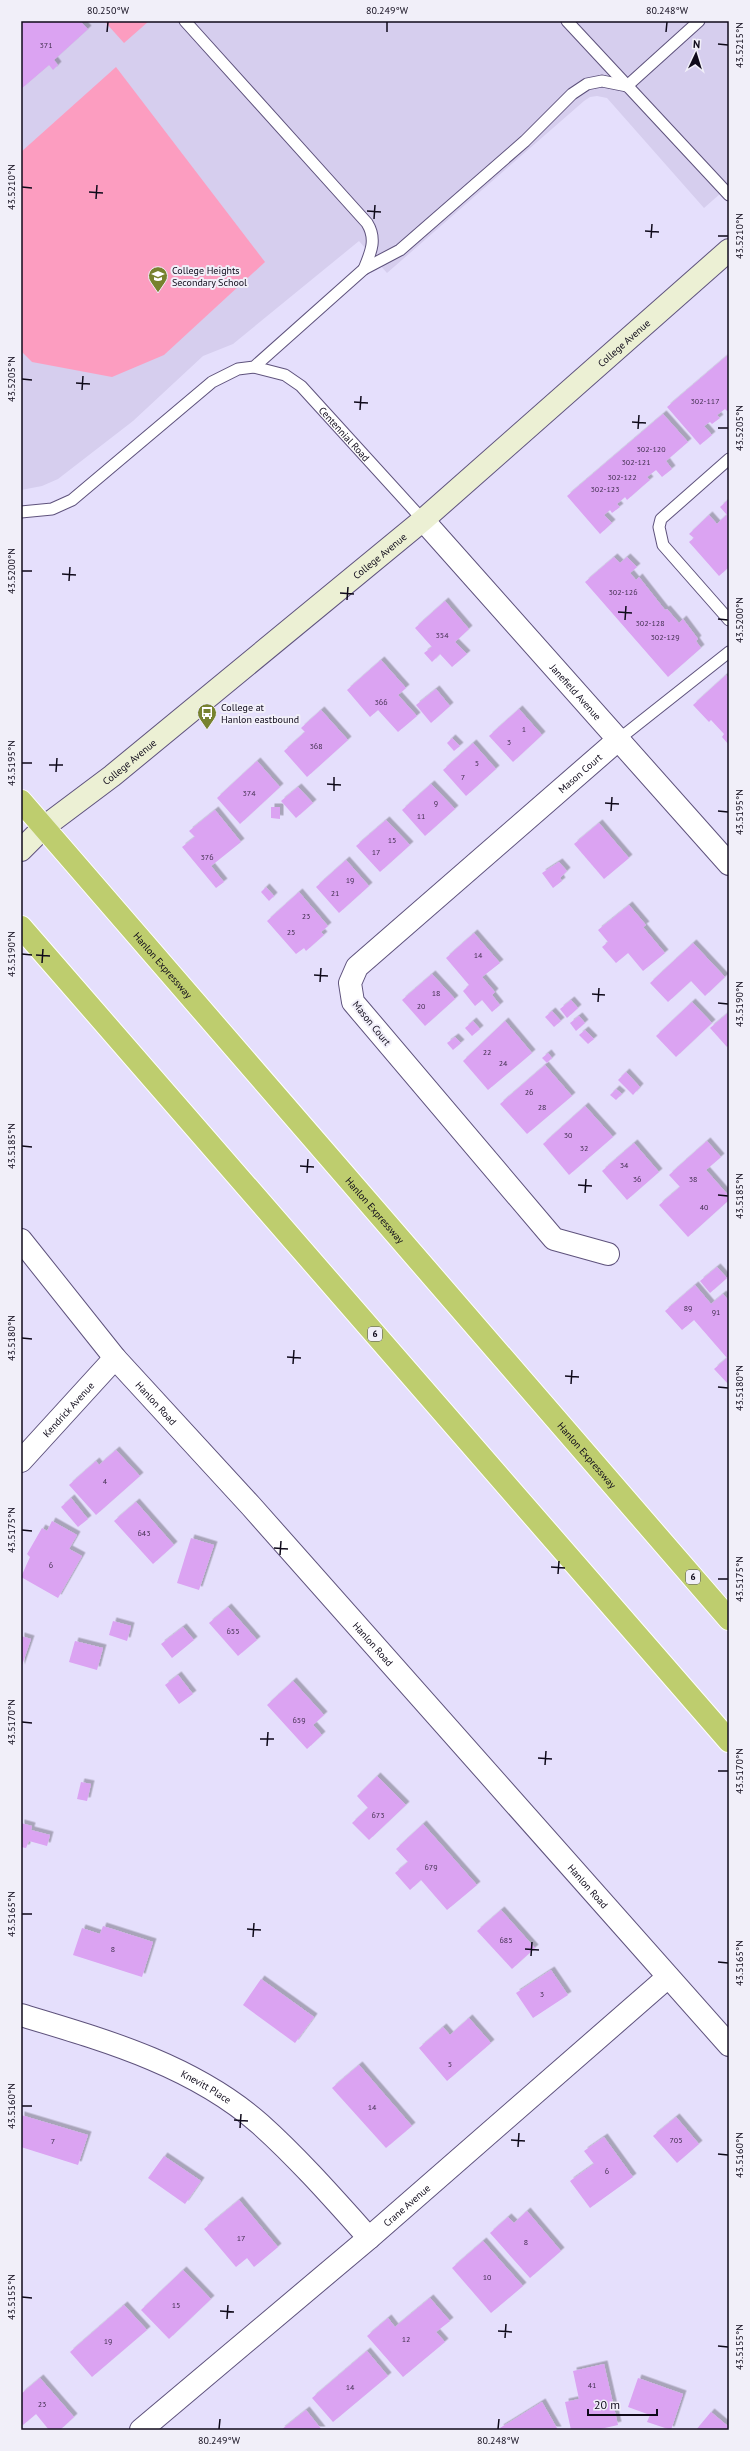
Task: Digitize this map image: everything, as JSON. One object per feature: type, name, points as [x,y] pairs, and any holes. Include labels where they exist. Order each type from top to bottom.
[{"type":"highway","name":"Hanlon Expressway","points":[[21,802],[729,1619]]},
{"type":"highway","name":"6","points":[[21,927],[729,1741]]},
{"type":"main road","name":"College Avenue","points":[[21,850],[44,827],[118,771],[423,520],[729,250]]},
{"type":"street","name":"Janefield Avenue","points":[[423,520],[729,864]]},
{"type":"street","name":"Mason Court","points":[[608,1254],[554,1239],[353,1002],[350,983],[357,967],[619,739]]},
{"type":"street","name":"Hanlon Road","points":[[21,1240],[115,1358],[251,1506],[729,2045]]},
{"type":"street","name":"Kendrick Avenue","points":[[21,1461],[115,1358]]},
{"type":"street","name":"Crane Avenue","points":[[142,2430],[369,2238],[668,1976]]},
{"type":"street","name":"Knevitt Place","points":[[21,2015],[138,2053],[185,2074],[224,2098],[259,2124],[369,2238]]},
{"type":"lane","points":[[184,21],[367,223],[374,233],[372,251],[364,268]]},
{"type":"lane","points":[[567,21],[729,195]]},
{"type":"lane","points":[[627,86],[698,21]]},
{"type":"lane","points":[[21,512],[52,509],[72,500],[212,382],[238,369],[254,367],[364,268],[400,250],[525,141],[572,94],[586,84],[602,81],[627,86]]},
{"type":"lane","name":"Centennial Road","points":[[254,367],[285,376],[301,386],[423,520]]},
{"type":"lane","points":[[729,459],[661,519],[659,527],[663,545],[729,620]]},
{"type":"lane","points":[[619,739],[729,652]]},
{"type":"shaded area","points":[[21,21],[729,21],[729,186],[704,208],[607,98],[597,96],[590,97],[387,273],[359,241],[233,344],[203,356],[133,421],[58,479],[42,486],[21,490]]},
{"type":"shaded area","points":[[108,21],[149,21],[124,43],[106,23]]},
{"type":"shaded area","points":[[116,67],[265,262],[164,355],[112,377],[32,362],[21,351],[21,152]]},
{"type":"building","points":[[21,21],[80,21],[88,29],[54,60],[58,65],[53,70],[49,65],[21,89]]},
{"type":"building","points":[[729,354],[729,410],[727,411],[725,409],[717,415],[720,418],[712,424],[710,422],[704,426],[712,435],[700,445],[667,407]]},
{"type":"building","points":[[663,414],[688,442],[666,461],[672,469],[662,477],[656,470],[647,477],[650,480],[627,500],[625,497],[617,504],[620,507],[612,513],[610,510],[604,515],[612,523],[600,534],[567,496]]},
{"type":"building","points":[[729,499],[729,567],[719,576],[689,542],[694,538],[689,534],[709,515],[717,524],[727,515],[720,507]]},
{"type":"building","points":[[614,557],[620,563],[627,557],[637,567],[630,573],[636,580],[639,577],[665,610],[667,609],[679,623],[683,619],[698,639],[696,641],[701,648],[668,677],[585,582]]},
{"type":"building","points":[[445,601],[469,629],[455,642],[467,654],[452,667],[440,654],[432,662],[424,653],[432,647],[415,628]]},
{"type":"building","points":[[381,660],[406,688],[398,695],[417,716],[398,732],[378,710],[370,717],[347,690]]},
{"type":"building","points":[[726,675],[729,678],[729,745],[722,737],[724,734],[711,720],[709,722],[693,705]]},
{"type":"building","points":[[436,689],[450,706],[431,723],[416,705]]},
{"type":"building","points":[[519,709],[542,735],[513,762],[489,736]]},
{"type":"building","points":[[321,710],[348,740],[307,777],[284,751],[305,732],[301,728]]},
{"type":"building","points":[[452,738],[460,746],[454,751],[447,743]]},
{"type":"building","points":[[473,743],[496,769],[466,796],[443,770]]},
{"type":"building","points":[[257,761],[280,787],[240,824],[217,798]]},
{"type":"building","points":[[431,784],[455,809],[425,836],[402,810]]},
{"type":"building","points":[[298,787],[313,803],[296,818],[281,801]]},
{"type":"building","points":[[271,807],[280,807],[280,819],[271,818]]},
{"type":"building","points":[[215,810],[241,842],[211,866],[224,882],[216,888],[182,847],[195,837],[189,831]]},
{"type":"building","points":[[386,820],[410,845],[380,872],[356,846]]},
{"type":"building","points":[[599,823],[629,858],[604,879],[574,844]]},
{"type":"building","points":[[346,860],[369,886],[339,913],[316,887]]},
{"type":"building","points":[[559,862],[567,871],[560,878],[562,881],[553,888],[542,873]]},
{"type":"building","points":[[266,887],[274,896],[269,901],[261,892]]},
{"type":"building","points":[[299,892],[328,926],[321,932],[324,935],[306,951],[304,948],[296,954],[267,921]]},
{"type":"building","points":[[629,905],[646,925],[643,927],[665,953],[643,971],[628,953],[616,963],[602,947],[608,942],[598,930]]},
{"type":"building","points":[[474,933],[500,963],[482,977],[495,992],[492,995],[500,1005],[492,1012],[482,1000],[475,1006],[463,991],[469,985],[446,958]]},
{"type":"building","points":[[693,943],[725,977],[705,996],[691,981],[668,1002],[650,983]]},
{"type":"building","points":[[432,974],[455,999],[425,1026],[402,1000]]},
{"type":"building","points":[[571,1000],[578,1008],[567,1018],[560,1009]]},
{"type":"building","points":[[692,1002],[712,1023],[676,1057],[656,1036]]},
{"type":"building","points":[[552,1011],[561,1021],[554,1027],[545,1017]]},
{"type":"building","points":[[728,1013],[729,1045],[727,1047],[710,1028]]},
{"type":"building","points":[[579,1016],[585,1023],[576,1031],[570,1023]]},
{"type":"building","points":[[473,1021],[480,1029],[472,1036],[465,1028]]},
{"type":"building","points":[[505,1021],[532,1053],[488,1090],[463,1061]]},
{"type":"building","points":[[585,1030],[594,1039],[588,1044],[579,1035]]},
{"type":"building","points":[[455,1037],[461,1043],[453,1050],[447,1043]]},
{"type":"building","points":[[548,1053],[552,1058],[547,1063],[542,1058]]},
{"type":"building","points":[[545,1065],[572,1096],[527,1134],[500,1104]]},
{"type":"building","points":[[626,1072],[640,1087],[633,1095],[618,1080]]},
{"type":"building","points":[[616,1089],[622,1094],[616,1100],[610,1095]]},
{"type":"building","points":[[585,1106],[613,1137],[569,1175],[543,1144]]},
{"type":"building","points":[[707,1141],[721,1157],[706,1170],[729,1196],[729,1200],[688,1237],[659,1205],[680,1187],[669,1175]]},
{"type":"building","points":[[634,1143],[659,1172],[627,1200],[602,1171]]},
{"type":"building","points":[[717,1267],[727,1278],[710,1293],[700,1281]]},
{"type":"building","points":[[695,1285],[711,1304],[723,1294],[729,1301],[729,1385],[714,1369],[727,1358],[694,1320],[682,1330],[665,1311]]},
{"type":"building","points":[[116,1450],[140,1476],[96,1515],[69,1485],[96,1461],[99,1465]]},
{"type":"building","points":[[71,1498],[88,1519],[78,1527],[61,1507]]},
{"type":"building","points":[[136,1502],[174,1545],[153,1564],[114,1521]]},
{"type":"building","points":[[52,1521],[77,1535],[69,1549],[82,1556],[58,1598],[21,1577],[30,1557],[27,1554],[42,1528],[47,1531]]},
{"type":"building","points":[[191,1538],[214,1545],[199,1590],[177,1583]]},
{"type":"building","points":[[228,1607],[257,1640],[238,1656],[209,1623]]},
{"type":"building","points":[[113,1621],[131,1626],[127,1641],[109,1635]]},
{"type":"building","points":[[183,1627],[194,1640],[172,1658],[161,1644]]},
{"type":"building","points":[[21,1636],[31,1639],[21,1668]]},
{"type":"building","points":[[75,1641],[103,1648],[97,1670],[69,1662]]},
{"type":"building","points":[[178,1675],[193,1694],[179,1704],[165,1685]]},
{"type":"building","points":[[293,1681],[324,1715],[313,1725],[322,1735],[307,1749],[267,1705]]},
{"type":"building","points":[[377,1776],[406,1805],[369,1840],[352,1823],[368,1808],[357,1796]]},
{"type":"building","points":[[81,1782],[91,1784],[87,1801],[77,1799]]},
{"type":"building","points":[[21,1823],[32,1826],[31,1830],[50,1835],[47,1846],[29,1841],[26,1848],[21,1847]]},
{"type":"building","points":[[423,1824],[477,1885],[447,1910],[421,1880],[410,1890],[395,1873],[408,1862],[396,1849]]},
{"type":"building","points":[[501,1910],[535,1948],[512,1969],[477,1931]]},
{"type":"building","points":[[103,1926],[153,1942],[142,1977],[73,1955],[82,1928],[100,1934]]},
{"type":"building","points":[[551,1970],[568,1995],[533,2018],[516,1993]]},
{"type":"building","points":[[261,1979],[314,2017],[295,2043],[243,2005]]},
{"type":"building","points":[[469,2018],[491,2043],[447,2081],[419,2048],[443,2027],[450,2035]]},
{"type":"building","points":[[359,2065],[412,2126],[386,2148],[332,2088]]},
{"type":"building","points":[[21,2115],[88,2135],[78,2165],[21,2147]]},
{"type":"building","points":[[676,2117],[699,2144],[677,2163],[653,2136]]},
{"type":"building","points":[[604,2137],[633,2177],[590,2208],[570,2181],[594,2164],[584,2151]]},
{"type":"building","points":[[164,2156],[201,2181],[185,2204],[148,2178]]},
{"type":"building","points":[[239,2200],[278,2247],[254,2267],[247,2258],[236,2267],[204,2229]]},
{"type":"building","points":[[527,2211],[561,2251],[530,2278],[490,2233],[508,2217],[514,2223]]},
{"type":"building","points":[[483,2241],[523,2286],[491,2313],[452,2268]]},
{"type":"building","points":[[183,2270],[211,2299],[169,2339],[141,2310]]},
{"type":"building","points":[[430,2298],[450,2321],[436,2332],[445,2342],[403,2377],[367,2336],[388,2318],[395,2327]]},
{"type":"building","points":[[124,2305],[147,2330],[92,2377],[70,2352]]},
{"type":"building","points":[[367,2351],[388,2376],[333,2422],[312,2398]]},
{"type":"building","points":[[604,2364],[618,2425],[596,2430],[571,2430],[565,2402],[579,2399],[573,2371]]},
{"type":"building","points":[[40,2378],[74,2417],[60,2430],[49,2430],[36,2414],[23,2425],[21,2423],[21,2394]]},
{"type":"building","points":[[638,2378],[683,2394],[671,2430],[647,2422],[650,2415],[628,2407]]},
{"type":"building","points":[[542,2402],[558,2430],[502,2430],[500,2428]]},
{"type":"building","points":[[306,2410],[322,2430],[281,2430]]},
{"type":"building","points":[[711,2412],[729,2427],[729,2430],[696,2430]]},
{"type":"place","name":"College Heights Secondary School","points":[[158,293]]},
{"type":"place","name":"College at Hanlon eastbound","points":[[207,730]]}]
